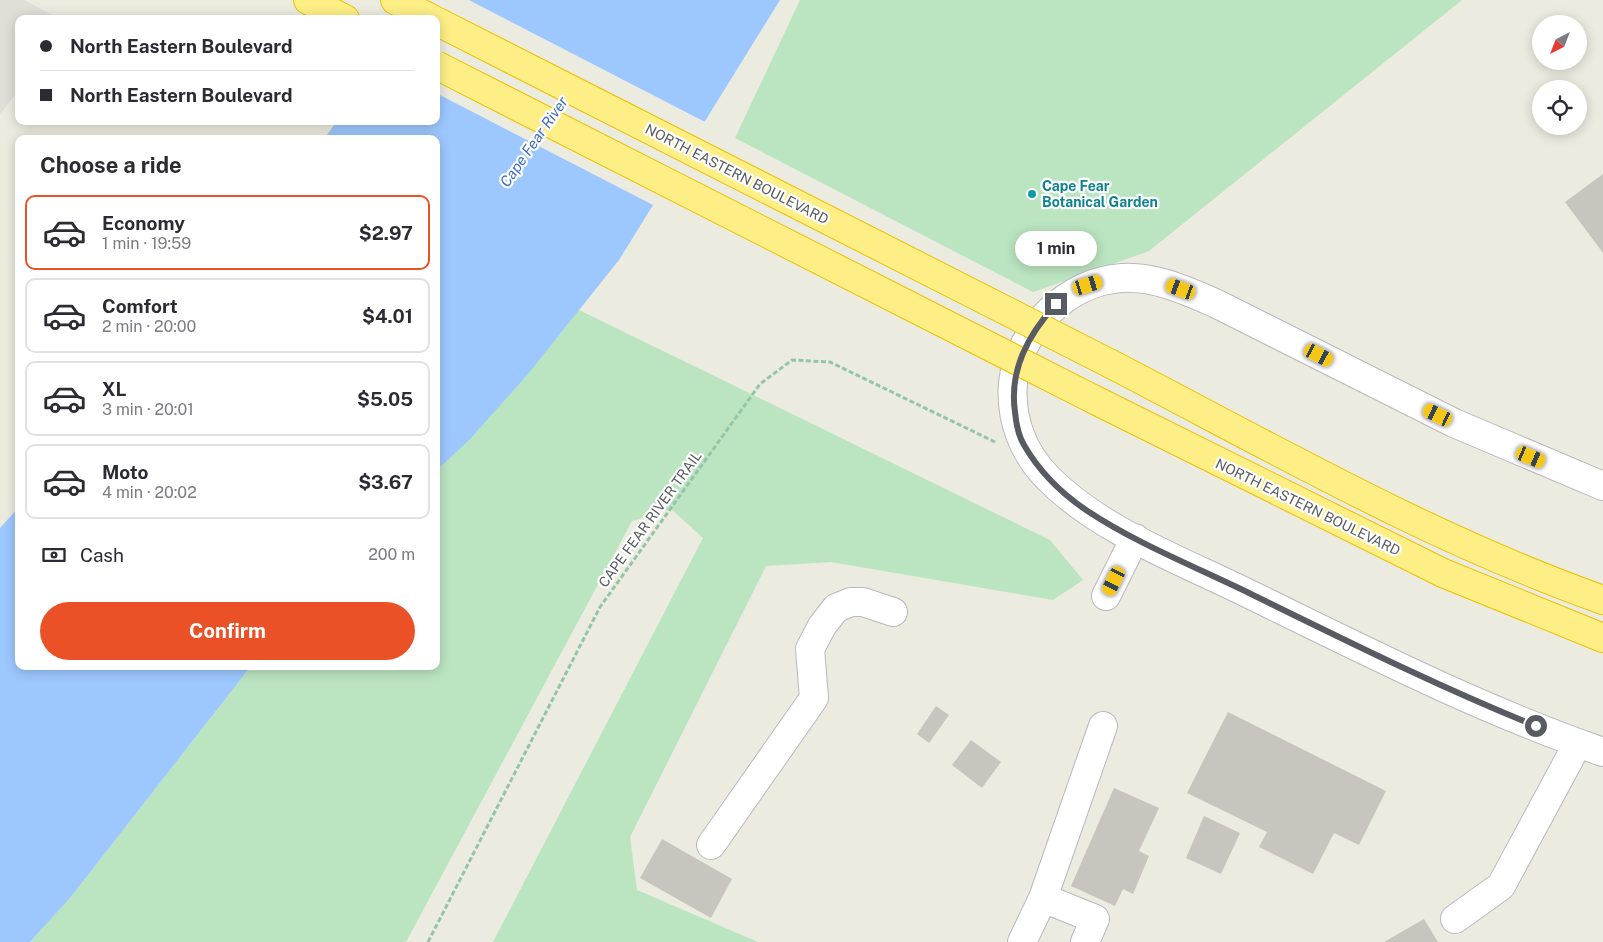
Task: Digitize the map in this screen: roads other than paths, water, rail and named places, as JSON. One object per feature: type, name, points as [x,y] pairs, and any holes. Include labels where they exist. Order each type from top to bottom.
[{"type":"highway","points":[[308,0],[337,15]]},
{"type":"highway","points":[[395,0],[424,15]]},
{"type":"highway","name":"NORTH EASTERN BOULEVARD","points":[[440,23],[1111,364],[1290,459],[1395,512],[1511,565],[1603,600]]},
{"type":"highway","name":"NORTH EASTERN BOULEVARD","points":[[440,67],[1427,566],[1603,638]]},
{"type":"street","points":[[1455,919],[1501,886],[1591,747],[1400,667],[1135,538],[1085,509],[1046,477],[1022,443],[1013,402],[1013,383],[1017,366],[1033,332],[1056,304],[1088,285],[1121,278],[1153,281],[1191,293],[1217,304],[1454,423],[1603,486]]},
{"type":"street","points":[[1106,596],[1135,538]]},
{"type":"street","points":[[711,845],[814,698],[810,649],[822,626],[836,608],[851,602],[863,602],[893,612]]},
{"type":"street","points":[[1022,942],[1043,898],[1103,726]]},
{"type":"street","points":[[1043,898],[1095,920],[1086,942]]},
{"type":"water","name":"Cape Fear River","points":[[425,0],[780,0],[619,260],[528,374],[470,439],[440,467],[440,135],[327,135],[334,125],[440,125],[440,15],[434,15]]},
{"type":"water","points":[[15,511],[15,670],[248,670],[70,898],[30,942],[0,942],[0,528]]},
{"type":"place","name":"Cape Fear Botanical Garden","points":[[1032,194]]}]
